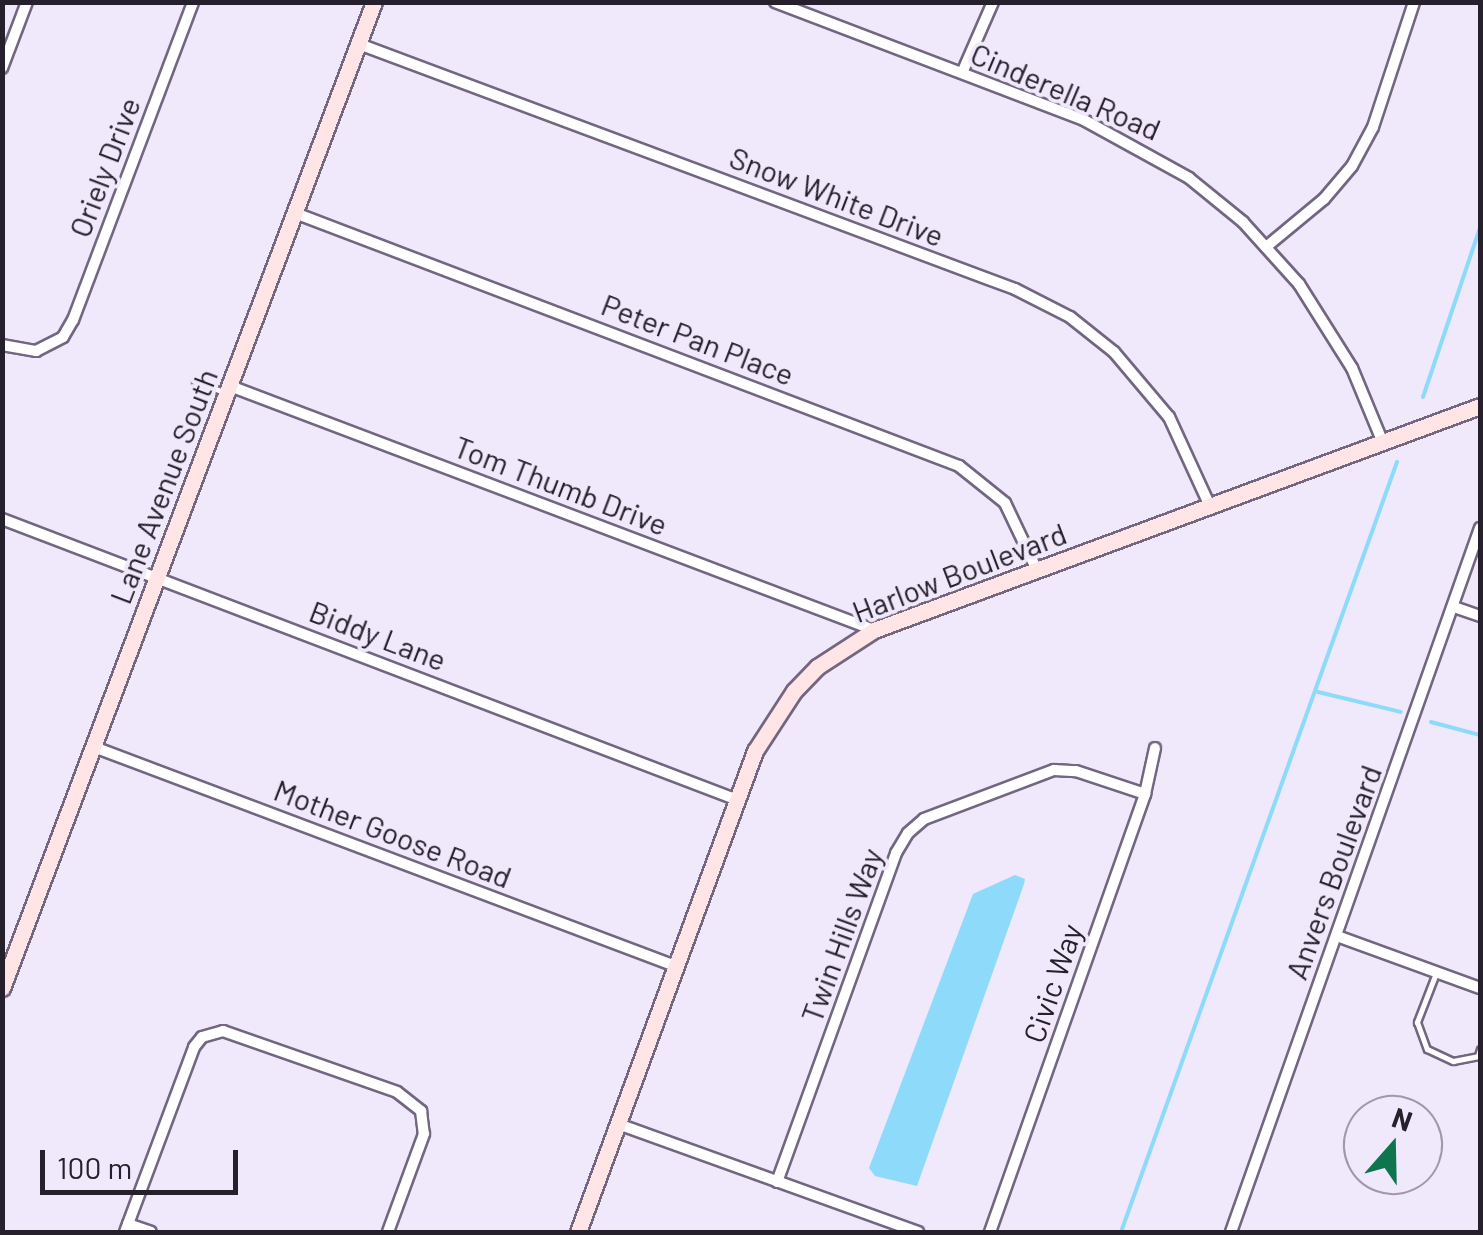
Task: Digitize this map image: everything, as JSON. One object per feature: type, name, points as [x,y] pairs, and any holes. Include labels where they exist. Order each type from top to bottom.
[{"type":"street","name":"Oriely Drive","points":[[2,345],[36,351],[54,344],[73,320],[193,2]]},
{"type":"street","name":"Lane Avenue South","points":[[2,988],[374,2]]},
{"type":"street","name":"Cinderella Road","points":[[775,2],[1126,139],[1219,200],[1266,246],[1332,332],[1383,443]]},
{"type":"street","points":[[962,73],[993,2]]},
{"type":"street","points":[[1266,246],[1324,199],[1352,166],[1373,127],[1414,2]]},
{"type":"street","points":[[2,68],[22,4]]},
{"type":"street","name":"Snow White Drive","points":[[359,44],[1014,290],[1070,317],[1114,352],[1169,418],[1210,506]]},
{"type":"street","name":"Peter Pan Place","points":[[294,214],[959,466],[1005,503],[1037,570]]},
{"type":"street","name":"Tom Thumb Drive","points":[[228,390],[874,630]]},
{"type":"street","name":"Harlow Boulevard","points":[[578,1232],[755,750],[794,691],[817,667],[874,630],[1480,406]]},
{"type":"street","name":"Biddy Lane","points":[[2,519],[735,799]]},
{"type":"street","name":"Anvers Boulevard","points":[[1231,1232],[1480,528]]},
{"type":"street","points":[[1454,606],[1480,616]]},
{"type":"street","name":"Mother Goose Road","points":[[94,747],[676,966]]},
{"type":"street","name":"Civic Way","points":[[990,1232],[1145,794],[1156,748]]},
{"type":"street","name":"Twin Hills Way","points":[[777,1182],[896,853],[908,833],[924,819],[1054,770],[1076,770],[1145,794]]},
{"type":"street","points":[[1337,936],[1480,988]]},
{"type":"street","points":[[151,1232],[127,1228],[194,1047],[212,1033],[234,1032],[396,1092],[421,1112],[424,1134],[388,1232]]},
{"type":"street","points":[[618,1124],[918,1232]]},
{"type":"lane","points":[[195,381],[228,390]]},
{"type":"lane","points":[[1436,973],[1417,1022],[1427,1049],[1454,1061],[1478,1056],[1480,1050]]},
{"type":"water","points":[[1015,875],[1025,879],[1024,884],[917,1186],[875,1176],[869,1168],[973,894]]},
{"type":"waterway","points":[[1423,397],[1480,228]]},
{"type":"waterway","points":[[1121,1232],[1397,462]]},
{"type":"waterway","points":[[1318,692],[1401,712]]},
{"type":"waterway","points":[[1431,722],[1480,735]]}]
